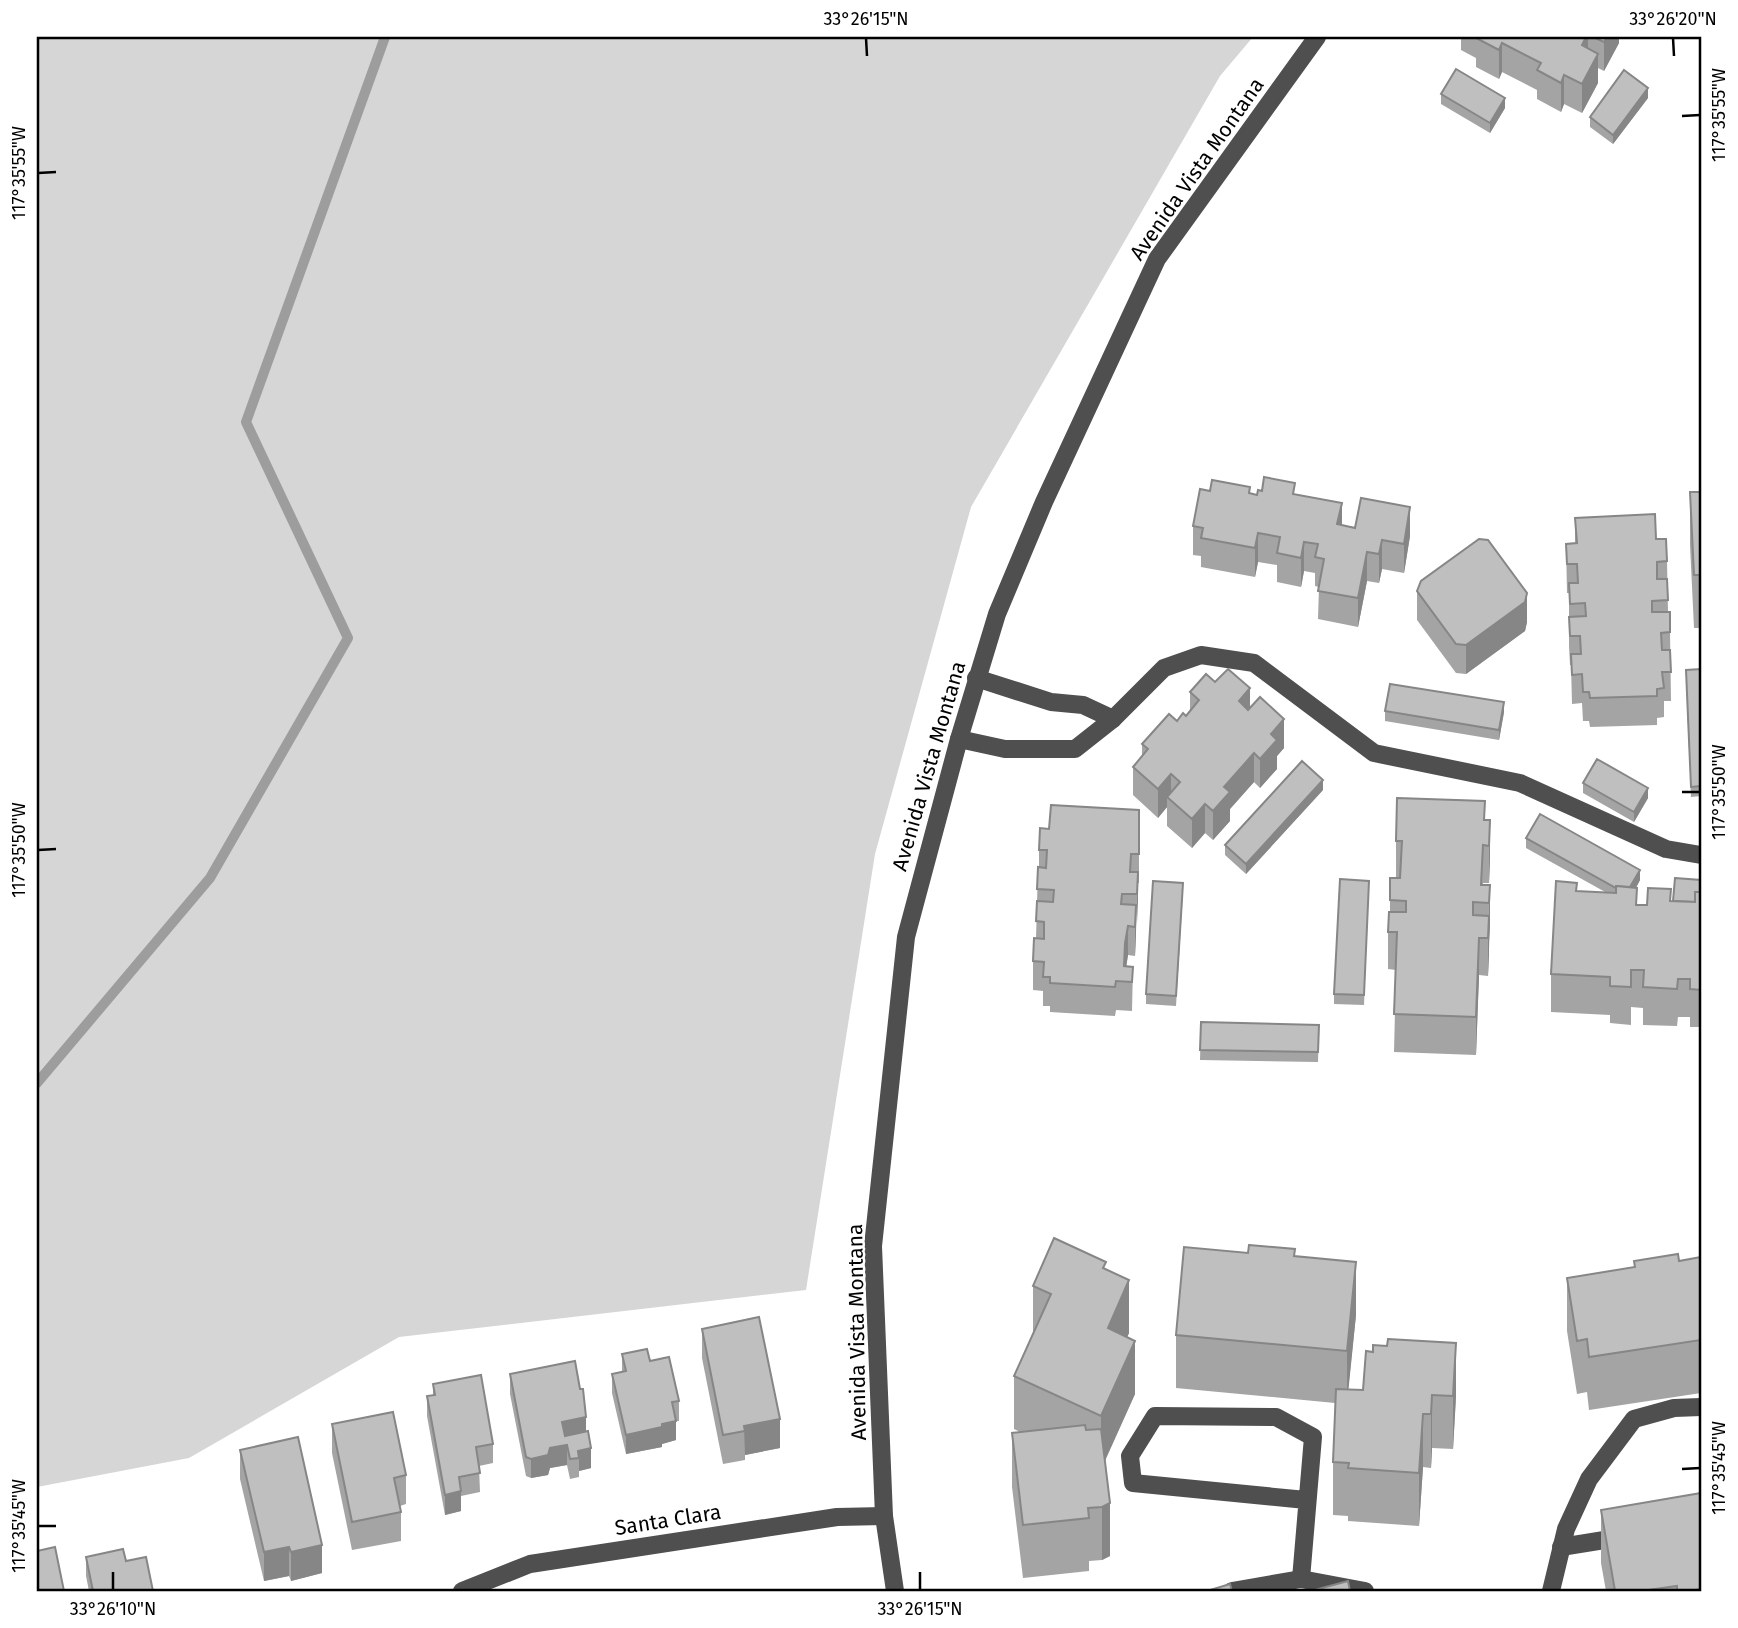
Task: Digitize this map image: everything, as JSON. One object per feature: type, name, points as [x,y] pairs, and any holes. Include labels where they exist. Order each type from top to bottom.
[{"type":"street","name":"Avenida Vista Montana","points":[[895,1591],[884,1516],[873,1246],[905,937],[996,614],[1039,515],[1157,259],[1317,37]]},
{"type":"street","points":[[959,739],[1005,749],[1075,749],[1114,719],[1164,668],[1201,655],[1254,663],[1374,753],[1520,783],[1667,849],[1701,855]]},
{"type":"street","points":[[976,678],[1051,702],[1083,705],[1114,719]]},
{"type":"street","points":[[1551,1591],[1566,1529],[1588,1479],[1634,1419],[1674,1408],[1701,1407]]},
{"type":"street","points":[[1301,1579],[1313,1437],[1276,1417],[1155,1416],[1130,1456],[1133,1483],[1306,1500]]},
{"type":"street","name":"Santa Clara","points":[[463,1591],[530,1564],[838,1517],[884,1516]]},
{"type":"street","points":[[1561,1547],[1638,1534]]},
{"type":"street","points":[[1233,1591],[1301,1579],[1365,1591]]},
{"type":"shaded area","points":[[37,37],[1253,37],[1220,76],[971,507],[875,854],[806,1290],[399,1337],[189,1458],[37,1487]]},
{"type":"building","points":[[1477,37],[1586,37],[1582,45],[1598,54],[1582,84],[1564,75],[1561,83],[1537,70],[1541,63],[1502,43],[1499,50]]},
{"type":"building","points":[[1593,37],[1607,37],[1604,42]]},
{"type":"building","points":[[1456,69],[1505,98],[1490,123],[1441,94]]},
{"type":"building","points":[[1624,70],[1648,88],[1613,135],[1590,117]]},
{"type":"building","points":[[1264,477],[1295,483],[1293,494],[1342,503],[1337,524],[1355,528],[1361,498],[1410,507],[1404,544],[1382,540],[1379,554],[1367,552],[1358,598],[1318,591],[1324,559],[1315,557],[1318,544],[1304,542],[1301,558],[1277,553],[1280,537],[1258,533],[1255,548],[1201,538],[1203,528],[1193,526],[1200,489],[1210,491],[1212,480],[1250,487],[1249,493],[1257,495],[1258,490],[1262,491]]},
{"type":"building","points":[[1690,492],[1701,492],[1701,575],[1694,575]]},
{"type":"building","points":[[1655,514],[1656,539],[1666,539],[1667,561],[1657,562],[1657,579],[1667,579],[1668,600],[1652,601],[1652,612],[1670,612],[1670,632],[1661,633],[1662,650],[1670,650],[1671,672],[1662,672],[1664,688],[1657,689],[1657,696],[1590,698],[1589,692],[1583,692],[1582,674],[1572,675],[1571,654],[1581,654],[1580,636],[1570,636],[1569,617],[1586,616],[1585,603],[1570,604],[1569,583],[1578,583],[1577,564],[1567,564],[1566,544],[1577,543],[1575,518]]},
{"type":"building","points":[[1479,539],[1488,540],[1527,593],[1525,602],[1466,645],[1456,644],[1417,591],[1421,581]]},
{"type":"building","points":[[1228,669],[1250,688],[1239,701],[1248,710],[1260,697],[1284,719],[1271,734],[1277,740],[1260,759],[1254,753],[1224,787],[1230,792],[1213,811],[1205,804],[1192,819],[1167,797],[1180,782],[1171,774],[1158,789],[1133,767],[1148,749],[1142,744],[1169,714],[1177,721],[1183,713],[1186,716],[1199,700],[1190,692],[1206,674],[1215,682]]},
{"type":"building","points":[[1701,669],[1701,786],[1691,787],[1686,670]]},
{"type":"building","points":[[1390,684],[1504,702],[1499,730],[1385,711]]},
{"type":"building","points":[[1597,759],[1648,788],[1634,812],[1583,783]]},
{"type":"building","points":[[1302,761],[1323,780],[1246,864],[1225,845]]},
{"type":"building","points":[[1397,798],[1485,801],[1484,820],[1490,820],[1489,846],[1483,845],[1481,885],[1490,885],[1489,903],[1473,902],[1473,915],[1489,916],[1488,938],[1479,938],[1476,1017],[1394,1014],[1397,932],[1388,932],[1389,912],[1406,912],[1406,901],[1390,900],[1390,878],[1400,878],[1402,841],[1396,841]]},
{"type":"building","points":[[1051,805],[1139,810],[1139,854],[1131,854],[1130,872],[1138,872],[1137,894],[1122,894],[1121,904],[1136,905],[1135,927],[1128,926],[1125,943],[1124,966],[1133,967],[1132,982],[1116,981],[1115,987],[1050,983],[1050,977],[1043,977],[1044,962],[1033,961],[1034,938],[1044,939],[1044,922],[1036,921],[1037,901],[1053,902],[1054,890],[1037,889],[1038,867],[1046,868],[1047,850],[1039,850],[1040,828],[1049,829]]},
{"type":"building","points":[[1540,814],[1640,870],[1630,887],[1616,888],[1526,838]]},
{"type":"building","points":[[1675,878],[1701,880],[1701,892],[1695,892],[1695,902],[1673,901]]},
{"type":"building","points":[[1340,879],[1369,881],[1364,995],[1334,994]]},
{"type":"building","points":[[1153,881],[1183,883],[1176,996],[1146,994]]},
{"type":"building","points":[[1556,881],[1577,883],[1576,891],[1616,893],[1616,886],[1637,888],[1636,905],[1647,905],[1648,888],[1671,889],[1670,901],[1695,902],[1695,892],[1701,892],[1701,990],[1690,989],[1690,979],[1678,979],[1677,989],[1643,987],[1644,970],[1631,970],[1631,987],[1610,986],[1610,977],[1551,974]]},
{"type":"building","points":[[1201,1022],[1319,1025],[1318,1052],[1200,1050]]},
{"type":"building","points":[[1054,1238],[1106,1262],[1103,1268],[1129,1280],[1108,1328],[1135,1341],[1101,1416],[1014,1376],[1051,1294],[1033,1286]]},
{"type":"building","points":[[1249,1245],[1295,1249],[1294,1256],[1356,1262],[1347,1351],[1176,1335],[1184,1247],[1248,1253]]},
{"type":"building","points":[[1678,1254],[1679,1261],[1701,1257],[1701,1340],[1589,1357],[1587,1339],[1577,1341],[1567,1278],[1635,1267],[1634,1261]]},
{"type":"building","points":[[759,1317],[780,1419],[744,1426],[745,1431],[723,1435],[702,1329]]},
{"type":"building","points":[[1388,1339],[1456,1343],[1453,1396],[1432,1395],[1431,1414],[1423,1414],[1419,1473],[1348,1468],[1349,1463],[1333,1462],[1336,1389],[1363,1390],[1366,1351],[1373,1352],[1373,1345],[1387,1346]]},
{"type":"building","points":[[647,1349],[650,1361],[669,1357],[679,1401],[672,1402],[676,1421],[626,1435],[612,1374],[626,1371],[622,1354]]},
{"type":"building","points":[[575,1361],[580,1389],[583,1389],[586,1417],[562,1422],[565,1436],[588,1431],[591,1448],[578,1451],[579,1458],[570,1459],[567,1445],[550,1448],[548,1455],[531,1459],[526,1457],[510,1374]]},
{"type":"building","points":[[481,1375],[493,1444],[476,1447],[480,1473],[459,1477],[461,1491],[445,1495],[427,1396],[435,1395],[433,1384]]},
{"type":"building","points":[[393,1412],[406,1475],[394,1478],[401,1512],[352,1522],[332,1424]]},
{"type":"building","points":[[1085,1425],[1086,1430],[1101,1429],[1110,1503],[1102,1507],[1088,1508],[1089,1518],[1023,1525],[1012,1433]]},
{"type":"building","points":[[298,1437],[322,1545],[291,1552],[289,1547],[264,1552],[240,1450]]},
{"type":"building","points":[[1701,1493],[1701,1589],[1677,1591],[1677,1586],[1615,1591],[1601,1510]]},
{"type":"building","points":[[55,1547],[64,1591],[37,1591],[37,1551]]},
{"type":"building","points":[[123,1549],[126,1561],[146,1557],[153,1591],[93,1591],[86,1557]]},
{"type":"building","points":[[1348,1581],[1350,1591],[1311,1591]]},
{"type":"building","points":[[1230,1584],[1232,1591],[1207,1591]]},
{"type":"waterway","points":[[37,1083],[210,878],[348,638],[246,422],[385,37]]}]
